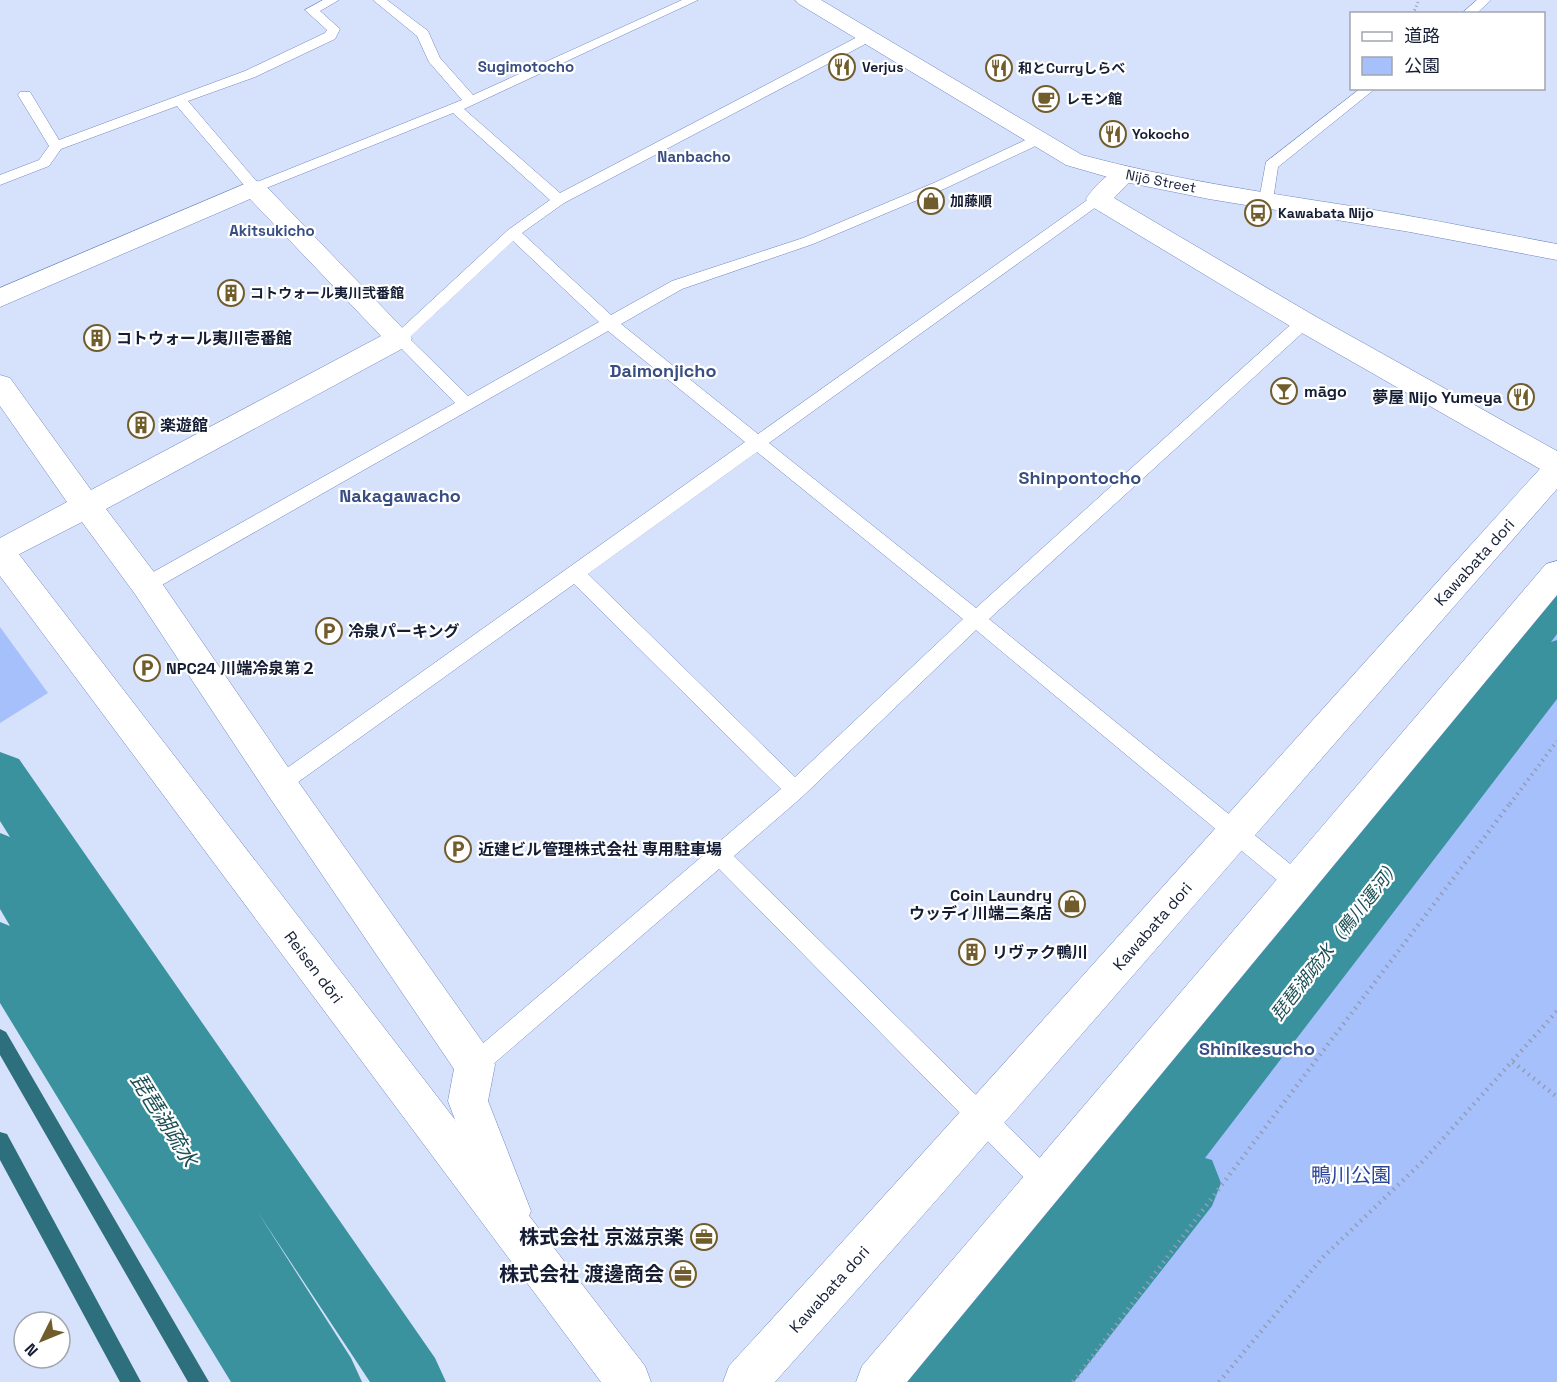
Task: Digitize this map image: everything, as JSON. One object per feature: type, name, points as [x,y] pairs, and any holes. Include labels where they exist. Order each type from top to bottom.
[{"type":"street","name":"Nijō Street","points":[[806,0],[1074,160],[1125,174],[1557,252]]},
{"type":"street","points":[[1125,174],[1098,199],[1304,322],[1557,467]]},
{"type":"street","points":[[0,298],[254,189],[399,338],[0,553]]},
{"type":"street","points":[[0,385],[146,585],[280,784],[475,1065],[468,1101],[520,1238]]},
{"type":"street","name":"Kawabata dori","points":[[745,1382],[983,1119],[1234,831],[1557,467]]},
{"type":"street","name":"Reisen dōri","points":[[0,553],[629,1382]]},
{"type":"street","points":[[878,1382],[1557,573]]},
{"type":"lane","points":[[0,180],[44,163],[56,146],[250,74],[330,36],[334,29],[311,10],[333,0]]},
{"type":"lane","points":[[379,0],[423,34],[434,59],[471,101]]},
{"type":"lane","points":[[180,100],[254,189],[471,101],[692,0]]},
{"type":"lane","points":[[1470,12],[1485,0]]},
{"type":"lane","points":[[466,404],[399,338],[513,233],[560,200],[868,37]]},
{"type":"lane","points":[[1266,200],[1271,165],[1367,90]]},
{"type":"lane","points":[[25,95],[56,146]]},
{"type":"lane","points":[[454,107],[560,200]]},
{"type":"lane","points":[[146,585],[677,285],[818,237],[941,185],[1039,139]]},
{"type":"lane","points":[[280,784],[1098,199]]},
{"type":"lane","points":[[513,233],[609,323],[976,619],[1297,883]]},
{"type":"lane","points":[[475,1065],[795,790],[976,619],[1304,322]]},
{"type":"lane","points":[[574,573],[795,790]]},
{"type":"lane","points":[[719,855],[1046,1182]]},
{"type":"path","points":[[1073,1382],[1557,741]]},
{"type":"path","points":[[1219,1382],[1322,1258],[1423,1161],[1557,1011]]},
{"type":"path","points":[[1513,1062],[1557,1097]]},
{"type":"green space","name":"鴨川公園","points":[[1557,605],[1557,1382],[922,1382],[1326,875]]},
{"type":"green space","points":[[0,627],[48,693],[0,723]]},
{"type":"waterway","points":[[923,1382],[1097,1175],[1326,875],[1557,599]]},
{"type":"waterway","name":"琵琶湖疏水（鴨川運河）","points":[[973,1382],[1142,1187],[1557,661]]},
{"type":"waterway","points":[[0,776],[411,1382]]},
{"type":"waterway","name":"琵琶湖疏水","points":[[0,859],[327,1382]]},
{"type":"waterway","points":[[0,950],[270,1382]]},
{"type":"waterway","points":[[0,1038],[199,1382]]},
{"type":"waterway","points":[[0,1141],[131,1382]]},
{"type":"waterway","points":[[1030,1382],[1189,1183]]},
{"type":"place","name":"Verjus","points":[[842,67]]},
{"type":"place","name":"和とCurryしらべ","points":[[999,68]]},
{"type":"place","name":"レモン館","points":[[1046,99]]},
{"type":"place","name":"Yokocho","points":[[1113,134]]},
{"type":"place","name":"加藤順","points":[[931,201]]},
{"type":"place","name":"Kawabata Nijo","points":[[1258,213]]},
{"type":"place","name":"コトウォール夷川弐番館","points":[[231,293]]},
{"type":"place","name":"コトウォール夷川壱番館","points":[[97,338]]},
{"type":"place","name":"māgo","points":[[1284,391]]},
{"type":"place","name":"夢屋 Nijo Yumeya","points":[[1521,397]]},
{"type":"place","name":"楽遊館","points":[[141,425]]},
{"type":"place","name":"冷泉パーキング","points":[[329,631]]},
{"type":"place","name":"NPC24 川端冷泉第２","points":[[147,668]]},
{"type":"place","name":"近建ビル管理株式会社 専用駐車場","points":[[458,849]]},
{"type":"place","name":"Coin Laundry ウッディ川端二条店","points":[[1072,904]]},
{"type":"place","name":"リヴァク鴨川","points":[[972,952]]},
{"type":"place","name":"株式会社 京滋京楽","points":[[704,1237]]},
{"type":"place","name":"株式会社 渡邊商会","points":[[683,1274]]},
{"type":"district","name":"Sugimotocho","points":[[526,67]]},
{"type":"district","name":"Nanbacho","points":[[694,157]]},
{"type":"district","name":"Akitsukicho","points":[[272,231]]},
{"type":"district","name":"Daimonjicho","points":[[663,371]]},
{"type":"district","name":"Shinpontocho","points":[[1080,478]]},
{"type":"district","name":"Nakagawacho","points":[[400,496]]},
{"type":"district","name":"Shinikesucho","points":[[1257,1049]]}]
